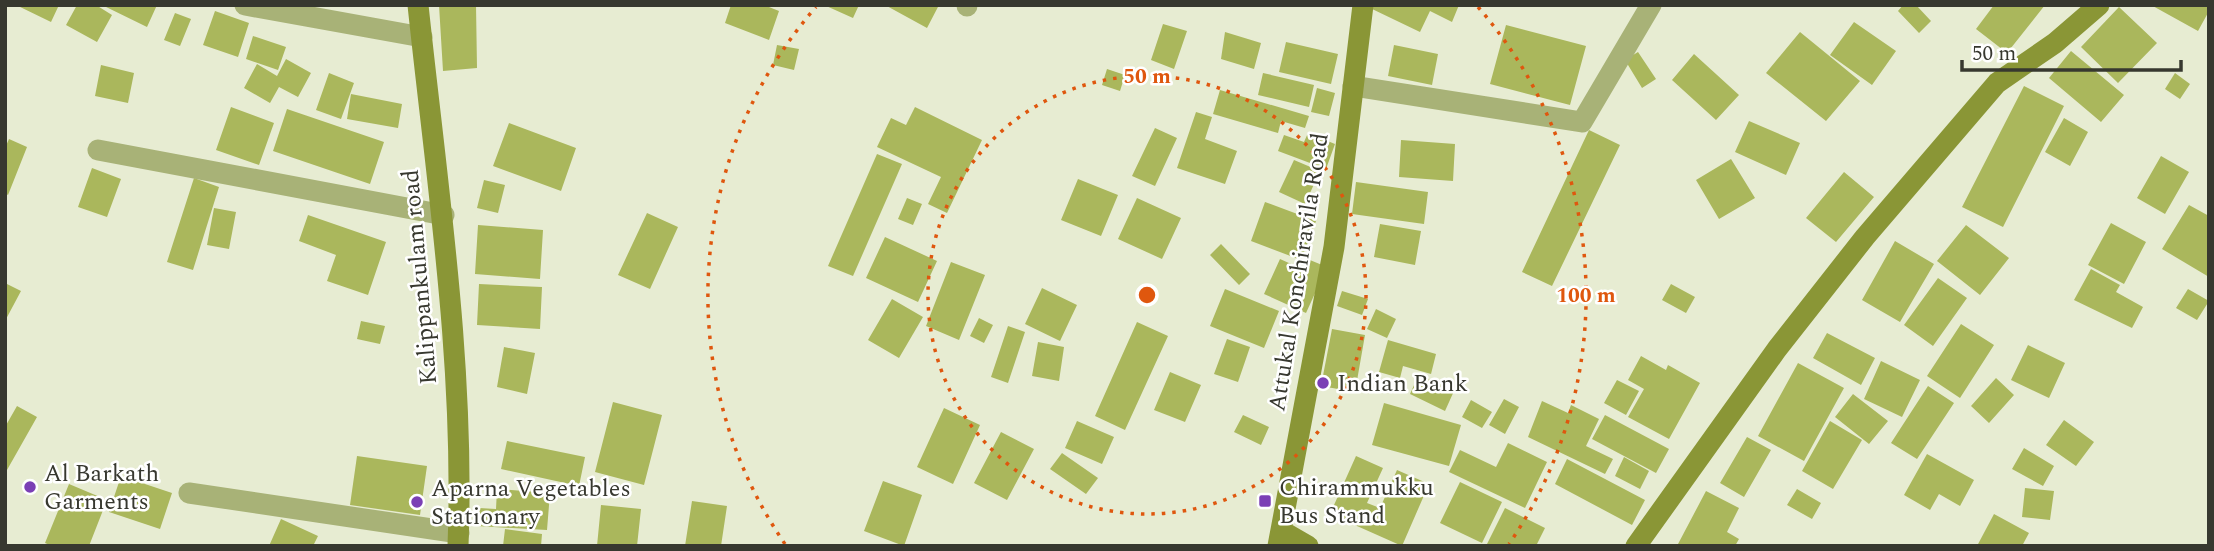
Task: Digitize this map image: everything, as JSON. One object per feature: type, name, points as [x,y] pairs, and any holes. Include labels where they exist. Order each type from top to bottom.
[{"type":"street","points":[[244,5],[422,37]]},
{"type":"street","name":"Kalippankulam road","points":[[418,5],[429,120],[444,215],[458,425],[458,540]]},
{"type":"street","name":"Attukal Konchiravila Road","points":[[1280,538],[1334,247],[1363,5]]},
{"type":"street","points":[[1353,86],[1582,122],[1651,5]]},
{"type":"street","points":[[1636,546],[1777,349],[1865,237],[1997,83],[2055,43],[2099,5]]},
{"type":"street","points":[[98,150],[444,215]]},
{"type":"street","points":[[188,493],[458,540]]},
{"type":"street","points":[[1280,538],[1308,546]]},
{"type":"building","points":[[16,5],[59,5],[51,22]]},
{"type":"building","points":[[77,5],[96,5],[112,15],[97,42],[66,25]]},
{"type":"building","points":[[102,5],[157,5],[147,27]]},
{"type":"building","points":[[439,5],[476,5],[477,68],[443,71]]},
{"type":"building","points":[[731,5],[764,5],[779,11],[769,40],[725,23]]},
{"type":"building","points":[[824,5],[859,5],[853,18]]},
{"type":"building","points":[[885,5],[939,5],[927,28]]},
{"type":"building","points":[[1371,5],[1459,5],[1452,22],[1430,11],[1420,32],[1370,8]]},
{"type":"building","points":[[1903,5],[1916,5],[1931,21],[1919,33],[1898,11]]},
{"type":"building","points":[[1994,5],[2045,5],[2007,53],[1976,29]]},
{"type":"building","points":[[2151,5],[2209,5],[2209,11],[2198,31]]},
{"type":"building","points":[[2119,7],[2157,43],[2118,83],[2081,47]]},
{"type":"building","points":[[215,11],[249,23],[238,57],[203,45]]},
{"type":"building","points":[[175,13],[191,19],[180,46],[164,40]]},
{"type":"building","points":[[1854,22],[1896,51],[1872,85],[1830,55]]},
{"type":"building","points":[[1163,24],[1187,31],[1174,69],[1151,60]]},
{"type":"building","points":[[1506,25],[1586,46],[1570,105],[1490,84]]},
{"type":"building","points":[[1225,32],[1261,43],[1254,69],[1221,59]]},
{"type":"building","points":[[1800,32],[1860,81],[1826,121],[1766,73]]},
{"type":"building","points":[[253,36],[286,47],[278,70],[246,59]]},
{"type":"building","points":[[1286,42],[1338,54],[1331,84],[1279,72]]},
{"type":"building","points":[[777,45],[799,49],[794,70],[773,65]]},
{"type":"building","points":[[1394,45],[1438,54],[1432,85],[1388,76]]},
{"type":"building","points":[[2071,51],[2124,95],[2101,122],[2049,78]]},
{"type":"building","points":[[1638,52],[1656,79],[1642,88],[1625,60]]},
{"type":"building","points":[[1694,54],[1739,95],[1716,120],[1672,80]]},
{"type":"building","points":[[286,59],[311,73],[298,97],[279,87],[270,103],[244,88],[257,64],[277,76]]},
{"type":"building","points":[[101,65],[134,73],[128,103],[95,96]]},
{"type":"building","points":[[1107,69],[1125,75],[1120,91],[1102,85]]},
{"type":"building","points":[[329,73],[354,83],[341,119],[316,110]]},
{"type":"building","points":[[1263,73],[1314,85],[1309,107],[1258,95]]},
{"type":"building","points":[[2175,73],[2190,84],[2180,99],[2165,89]]},
{"type":"building","points":[[2024,86],[2064,106],[2003,227],[1962,207]]},
{"type":"building","points":[[1317,88],[1335,93],[1329,116],[1311,112]]},
{"type":"building","points":[[1220,90],[1309,116],[1305,128],[1281,121],[1278,133],[1213,114]]},
{"type":"building","points":[[351,94],[402,104],[398,128],[347,119]]},
{"type":"building","points":[[231,107],[274,123],[259,165],[216,150]]},
{"type":"building","points":[[915,107],[982,140],[947,213],[928,204],[941,177],[877,147],[891,118],[906,125]]},
{"type":"building","points":[[287,109],[384,142],[370,184],[273,151]]},
{"type":"building","points":[[1196,112],[1212,117],[1205,139],[1237,151],[1225,184],[1177,168]]},
{"type":"building","points":[[2064,118],[2088,132],[2070,166],[2045,152]]},
{"type":"building","points":[[1749,121],[1800,143],[1786,175],[1735,152]]},
{"type":"building","points":[[509,123],[576,148],[561,191],[493,166]]},
{"type":"building","points":[[1155,128],[1177,138],[1155,186],[1132,176]]},
{"type":"building","points":[[1589,130],[1620,145],[1552,286],[1522,272]]},
{"type":"building","points":[[1308,133],[1335,144],[1326,169],[1278,151],[1284,135],[1304,142]]},
{"type":"building","points":[[9,139],[27,147],[8,195],[5,193],[5,148]]},
{"type":"building","points":[[1401,140],[1455,144],[1453,181],[1399,177]]},
{"type":"building","points":[[877,154],[902,164],[853,276],[828,266]]},
{"type":"building","points":[[2161,156],[2189,172],[2165,214],[2137,198]]},
{"type":"building","points":[[1731,159],[1755,198],[1719,219],[1696,180]]},
{"type":"building","points":[[1294,160],[1320,171],[1305,204],[1279,192]]},
{"type":"building","points":[[92,168],[121,179],[107,217],[78,207]]},
{"type":"building","points":[[1844,172],[1874,197],[1836,242],[1806,218]]},
{"type":"building","points":[[194,178],[219,187],[193,270],[167,262]]},
{"type":"building","points":[[1078,179],[1118,195],[1101,236],[1061,220]]},
{"type":"building","points":[[484,180],[505,185],[498,213],[477,208]]},
{"type":"building","points":[[1356,182],[1428,192],[1424,224],[1352,214]]},
{"type":"building","points":[[907,198],[922,204],[913,225],[898,219]]},
{"type":"building","points":[[1137,198],[1181,218],[1162,259],[1118,239]]},
{"type":"building","points":[[1265,202],[1316,221],[1301,260],[1251,241]]},
{"type":"building","points":[[2189,205],[2209,216],[2209,277],[2162,249]]},
{"type":"building","points":[[214,208],[236,212],[229,249],[207,245]]},
{"type":"building","points":[[647,213],[678,227],[650,289],[618,275]]},
{"type":"building","points":[[308,215],[386,242],[368,295],[327,281],[336,255],[299,241]]},
{"type":"building","points":[[2111,223],[2146,242],[2124,284],[2088,265]]},
{"type":"building","points":[[1380,224],[1421,231],[1415,265],[1374,257]]},
{"type":"building","points":[[478,225],[543,230],[540,279],[475,274]]},
{"type":"building","points":[[1966,225],[2009,258],[1980,295],[1937,261]]},
{"type":"building","points":[[885,237],[937,261],[918,302],[866,278]]},
{"type":"building","points":[[1895,241],[1934,264],[1900,322],[1862,300]]},
{"type":"building","points":[[1221,244],[1250,274],[1239,285],[1210,255]]},
{"type":"building","points":[[1305,258],[1327,267],[1306,313],[1264,294],[1280,259],[1300,268]]},
{"type":"building","points":[[951,262],[985,275],[959,340],[926,326]]},
{"type":"building","points":[[2091,269],[2120,285],[2116,292],[2143,307],[2132,328],[2074,300]]},
{"type":"building","points":[[1938,278],[1967,298],[1933,346],[1904,325]]},
{"type":"building","points":[[5,283],[21,291],[5,321]]},
{"type":"building","points":[[479,284],[542,287],[540,329],[477,325]]},
{"type":"building","points":[[1671,284],[1695,297],[1686,313],[1662,300]]},
{"type":"building","points":[[1042,288],[1077,305],[1060,341],[1025,324]]},
{"type":"building","points":[[1225,289],[1279,311],[1264,348],[1210,326]]},
{"type":"building","points":[[2188,289],[2209,301],[2197,320],[2176,308]]},
{"type":"building","points":[[1342,291],[1368,299],[1362,315],[1337,306]]},
{"type":"building","points":[[892,299],[923,317],[899,358],[868,340]]},
{"type":"building","points":[[1376,309],[1396,319],[1387,338],[1367,329]]},
{"type":"building","points":[[979,318],[993,325],[984,343],[970,336]]},
{"type":"building","points":[[361,321],[385,326],[380,344],[357,339]]},
{"type":"building","points":[[1137,322],[1168,336],[1125,430],[1095,416]]},
{"type":"building","points":[[1961,324],[1994,345],[1960,398],[1927,376]]},
{"type":"building","points":[[1008,326],[1025,332],[1008,383],[991,377]]},
{"type":"building","points":[[1332,329],[1365,335],[1355,392],[1321,386]]},
{"type":"building","points":[[1827,333],[1875,358],[1861,385],[1813,358]]},
{"type":"building","points":[[1227,339],[1250,347],[1238,382],[1214,374]]},
{"type":"building","points":[[1388,340],[1436,354],[1431,374],[1403,366],[1400,378],[1379,372]]},
{"type":"building","points":[[1038,342],[1064,347],[1059,381],[1032,376]]},
{"type":"building","points":[[2028,345],[2065,363],[2049,398],[2011,380]]},
{"type":"building","points":[[504,347],[535,353],[527,394],[497,387]]},
{"type":"building","points":[[1641,356],[1666,370],[1668,365],[1700,383],[1669,439],[1628,417],[1644,389],[1628,380]]},
{"type":"building","points":[[1881,361],[1920,380],[1902,417],[1864,399]]},
{"type":"building","points":[[1798,363],[1844,388],[1804,461],[1758,436]]},
{"type":"building","points":[[1170,372],[1201,385],[1185,422],[1154,410]]},
{"type":"building","points":[[1419,374],[1454,391],[1445,411],[1410,394]]},
{"type":"building","points":[[1996,378],[2014,395],[1989,423],[1971,406]]},
{"type":"building","points":[[1617,380],[1639,391],[1626,415],[1604,403]]},
{"type":"building","points":[[1928,386],[1954,403],[1917,459],[1891,443]]},
{"type":"building","points":[[1853,394],[1888,421],[1869,444],[1835,417]]},
{"type":"building","points":[[1504,399],[1519,407],[1505,434],[1489,425]]},
{"type":"building","points":[[1471,400],[1492,412],[1482,428],[1462,417]]},
{"type":"building","points":[[1542,401],[1568,413],[1571,405],[1599,419],[1586,446],[1613,459],[1605,474],[1528,437]]},
{"type":"building","points":[[613,402],[662,415],[644,485],[595,472]]},
{"type":"building","points":[[1384,403],[1461,425],[1449,466],[1372,445]]},
{"type":"building","points":[[17,406],[37,417],[7,470],[5,427]]},
{"type":"building","points":[[944,408],[980,425],[953,484],[917,467]]},
{"type":"building","points":[[1243,415],[1269,427],[1261,445],[1234,432]]},
{"type":"building","points":[[1605,415],[1669,449],[1656,473],[1592,439]]},
{"type":"building","points":[[2064,420],[2094,442],[2076,466],[2046,445]]},
{"type":"building","points":[[1077,421],[1114,437],[1102,464],[1065,448]]},
{"type":"building","points":[[1830,421],[1862,440],[1833,489],[1802,471]]},
{"type":"building","points":[[1001,432],[1034,449],[1007,500],[974,483]]},
{"type":"building","points":[[1747,437],[1771,450],[1744,497],[1720,483]]},
{"type":"building","points":[[507,441],[585,457],[579,486],[501,469]]},
{"type":"building","points":[[1508,443],[1547,462],[1525,508],[1449,472],[1460,450],[1496,467]]},
{"type":"building","points":[[2024,448],[2054,466],[2043,486],[2012,469]]},
{"type":"building","points":[[1062,453],[1098,478],[1086,494],[1050,469]]},
{"type":"building","points":[[1927,454],[1974,480],[1960,506],[1939,494],[1930,510],[1904,495]]},
{"type":"building","points":[[357,456],[427,466],[420,515],[350,505]]},
{"type":"building","points":[[1356,456],[1383,468],[1367,503],[1380,508],[1397,470],[1429,484],[1402,546],[1330,514]]},
{"type":"building","points":[[1624,457],[1649,471],[1640,489],[1615,476]]},
{"type":"building","points":[[1567,459],[1645,500],[1632,525],[1555,484]]},
{"type":"building","points":[[121,476],[172,493],[160,529],[109,512]]},
{"type":"building","points":[[883,481],[922,495],[904,546],[864,531]]},
{"type":"building","points":[[1460,482],[1502,502],[1482,543],[1440,523]]},
{"type":"building","points":[[69,484],[107,500],[89,546],[52,546],[45,543]]},
{"type":"building","points":[[2025,488],[2054,491],[2050,520],[2022,517]]},
{"type":"building","points":[[497,489],[550,493],[547,530],[477,526],[479,508],[496,509]]},
{"type":"building","points":[[1797,489],[1821,503],[1812,519],[1787,505]]},
{"type":"building","points":[[1706,491],[1739,508],[1727,532],[1739,539],[1735,546],[1678,544]]},
{"type":"building","points":[[692,501],[727,506],[721,546],[685,546]]},
{"type":"building","points":[[601,505],[641,509],[637,546],[597,546]]},
{"type":"building","points":[[1505,508],[1545,528],[1536,546],[1486,546]]},
{"type":"building","points":[[1994,514],[2029,533],[2022,546],[1977,546]]},
{"type":"building","points":[[281,519],[318,536],[313,546],[269,546]]},
{"type":"building","points":[[505,529],[542,534],[541,546],[503,546]]},
{"type":"place","name":"Indian Bank","points":[[1323,383]]},
{"type":"place","name":"Al Barkath Garments","points":[[30,487]]},
{"type":"place","name":"Chirammukku Bus Stand","points":[[1265,501]]},
{"type":"place","name":"Aparna Vegetables Stationary","points":[[417,502]]}]
